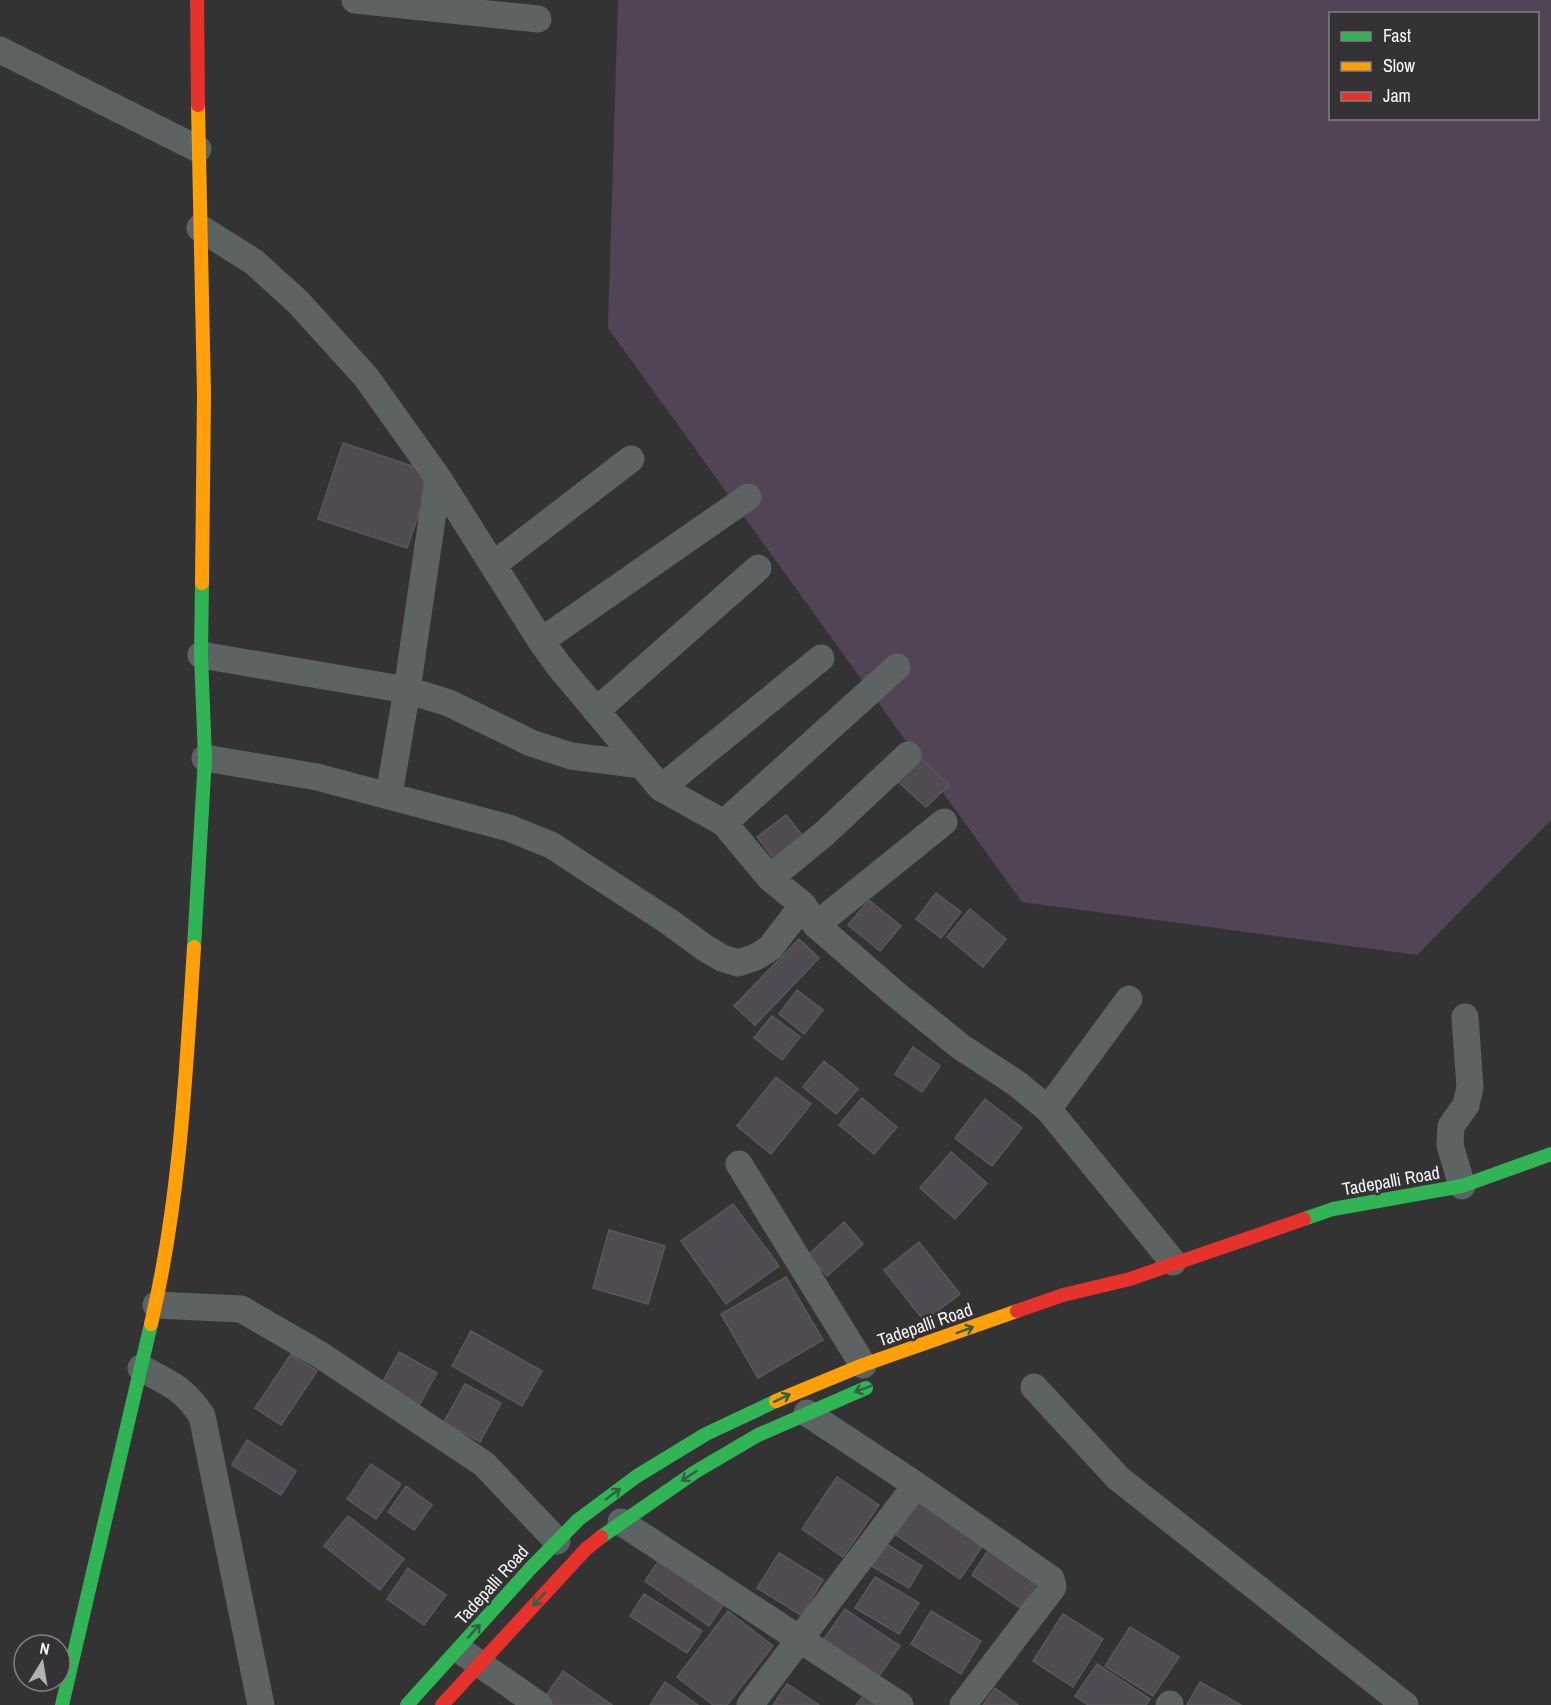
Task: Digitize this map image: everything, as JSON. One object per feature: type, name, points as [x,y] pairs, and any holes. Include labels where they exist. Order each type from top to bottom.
[{"type":"street","points":[[62,1705],[156,1305],[174,1193],[184,1111],[205,758],[201,655],[204,394],[198,149],[198,0]]},
{"type":"street","points":[[355,0],[538,19]]},
{"type":"street","points":[[0,50],[198,149]]},
{"type":"street","points":[[200,228],[254,262],[298,302],[366,377],[438,478],[541,641],[661,788],[724,823],[770,878],[898,996],[961,1047],[1016,1083],[1048,1109],[1173,1262]]},
{"type":"street","points":[[493,565],[631,459]]},
{"type":"street","points":[[389,795],[438,478]]},
{"type":"street","points":[[541,641],[748,497]]},
{"type":"street","points":[[596,711],[758,568]]},
{"type":"street","points":[[201,655],[406,690],[449,703],[531,743],[561,753],[642,765]]},
{"type":"street","points":[[661,788],[821,658]]},
{"type":"street","points":[[724,823],[897,668]]},
{"type":"street","points":[[770,878],[825,833],[908,755]]},
{"type":"street","points":[[205,758],[317,777],[509,828],[551,845],[671,923],[705,948],[722,958],[738,963],[756,957],[770,948],[810,915],[944,822]]},
{"type":"street","points":[[1048,1109],[1129,999]]},
{"type":"street","points":[[1462,1186],[1449,1145],[1451,1126],[1466,1105],[1470,1087],[1465,1017]]},
{"type":"street","name":"Tadepalli Road","points":[[407,1705],[468,1656],[557,1541],[578,1520],[660,1461],[706,1434],[790,1394],[871,1374],[1063,1295],[1130,1279],[1173,1262],[1333,1209],[1462,1186],[1551,1154]]},
{"type":"street","points":[[442,1705],[468,1656],[586,1549],[621,1522],[704,1467],[758,1435],[807,1413],[871,1374],[738,1164]]},
{"type":"street","points":[[1085,1305],[1130,1279]]},
{"type":"street","points":[[156,1305],[241,1309],[319,1354],[484,1464],[557,1541]]},
{"type":"street","points":[[141,1368],[175,1386],[192,1400],[202,1416],[261,1705]]},
{"type":"street","points":[[1034,1387],[1118,1478],[1405,1705]]},
{"type":"street","points":[[807,1413],[1051,1579],[1053,1587],[963,1705]]},
{"type":"street","points":[[750,1705],[916,1485]]},
{"type":"street","points":[[621,1522],[900,1705]]},
{"type":"street","points":[[468,1656],[539,1705]]},
{"type":"shaded area","points":[[618,0],[1551,0],[1551,820],[1417,955],[1022,902],[608,328]]},
{"type":"building","points":[[343,443],[433,473],[407,548],[318,519]]},
{"type":"building","points":[[915,753],[949,785],[926,807],[893,777]]},
{"type":"building","points":[[786,815],[806,840],[777,863],[757,837]]},
{"type":"building","points":[[936,893],[961,912],[941,938],[916,919]]},
{"type":"building","points":[[869,900],[901,926],[880,951],[848,925]]},
{"type":"building","points":[[970,909],[1006,939],[983,967],[947,937]]},
{"type":"building","points":[[799,939],[819,958],[755,1025],[734,1006]]},
{"type":"building","points":[[797,990],[823,1010],[804,1034],[779,1014]]},
{"type":"building","points":[[772,1016],[800,1037],[782,1060],[754,1038]]},
{"type":"building","points":[[913,1047],[940,1066],[922,1092],[895,1074]]},
{"type":"building","points":[[824,1061],[858,1089],[836,1114],[803,1087]]},
{"type":"building","points":[[776,1077],[811,1104],[771,1154],[737,1126]]},
{"type":"building","points":[[862,1098],[897,1127],[874,1154],[839,1125]]},
{"type":"building","points":[[985,1099],[1022,1128],[992,1166],[955,1138]]},
{"type":"building","points":[[951,1152],[987,1183],[955,1219],[920,1188]]},
{"type":"building","points":[[733,1204],[779,1266],[726,1304],[681,1241]]},
{"type":"building","points":[[844,1222],[863,1244],[827,1276],[808,1255]]},
{"type":"building","points":[[609,1230],[665,1246],[648,1304],[593,1288]]},
{"type":"building","points":[[919,1242],[960,1294],[924,1321],[884,1270]]},
{"type":"building","points":[[786,1277],[823,1340],[758,1378],[721,1314]]},
{"type":"building","points":[[471,1331],[542,1371],[522,1406],[452,1366]]},
{"type":"building","points":[[399,1352],[437,1373],[417,1409],[379,1389]]},
{"type":"building","points":[[291,1354],[317,1371],[281,1425],[255,1408]]},
{"type":"building","points":[[465,1384],[501,1403],[480,1442],[444,1422]]},
{"type":"building","points":[[247,1440],[296,1471],[281,1495],[232,1465]]},
{"type":"building","points":[[371,1464],[401,1484],[376,1519],[347,1499]]},
{"type":"building","points":[[837,1477],[879,1505],[843,1557],[802,1529]]},
{"type":"building","points":[[406,1486],[432,1505],[414,1530],[388,1512]]},
{"type":"building","points":[[922,1495],[987,1539],[960,1579],[895,1534]]},
{"type":"building","points":[[348,1516],[404,1559],[380,1590],[324,1546]]},
{"type":"building","points":[[993,1543],[1041,1576],[1020,1608],[972,1575]]},
{"type":"building","points":[[886,1544],[922,1566],[909,1588],[872,1566]]},
{"type":"building","points":[[779,1553],[823,1580],[801,1615],[757,1588]]},
{"type":"building","points":[[662,1556],[726,1601],[709,1626],[645,1581]]},
{"type":"building","points":[[408,1568],[446,1595],[424,1625],[387,1599]]},
{"type":"building","points":[[875,1577],[919,1603],[899,1634],[855,1608]]},
{"type":"building","points":[[644,1594],[702,1631],[687,1653],[630,1616]]},
{"type":"building","points":[[845,1609],[900,1646],[879,1676],[824,1639]]},
{"type":"building","points":[[728,1611],[773,1646],[727,1705],[713,1705],[677,1677]]},
{"type":"building","points":[[931,1611],[981,1641],[961,1674],[911,1644]]},
{"type":"building","points":[[1063,1614],[1103,1639],[1073,1687],[1033,1661]]},
{"type":"building","points":[[1130,1627],[1179,1657],[1153,1696],[1105,1666]]},
{"type":"building","points":[[1097,1664],[1150,1699],[1146,1705],[1088,1705],[1075,1696]]},
{"type":"building","points":[[563,1671],[612,1705],[553,1705],[544,1698]]},
{"type":"building","points":[[665,1682],[698,1705],[650,1705]]},
{"type":"building","points":[[1200,1682],[1241,1705],[1187,1705]]},
{"type":"building","points":[[787,1684],[819,1705],[773,1705]]},
{"type":"building","points":[[995,1688],[1018,1705],[983,1705]]},
{"type":"building","points":[[865,1694],[879,1705],[856,1705]]},
{"type":"traffic: fast","points":[[194,947],[205,758],[201,655],[202,583]]},
{"type":"traffic: fast","points":[[1304,1219],[1333,1209],[1462,1186],[1551,1154]]},
{"type":"traffic: fast","points":[[62,1705],[151,1324]]},
{"type":"traffic: fast","points":[[601,1537],[695,1472],[758,1435],[866,1388]]},
{"type":"traffic: fast","points":[[407,1705],[530,1569],[578,1520],[637,1476],[706,1434],[776,1401]]},
{"type":"traffic: slow","points":[[198,105],[204,394],[202,583]]},
{"type":"traffic: slow","points":[[151,1324],[161,1278],[175,1184],[185,1089],[194,947]]},
{"type":"traffic: slow","points":[[776,1401],[863,1365],[1017,1311]]},
{"type":"traffic: jam","points":[[197,0],[198,105]]},
{"type":"traffic: jam","points":[[1017,1311],[1063,1295],[1130,1279],[1304,1219]]},
{"type":"traffic: jam","points":[[442,1705],[586,1549],[601,1537]]}]
